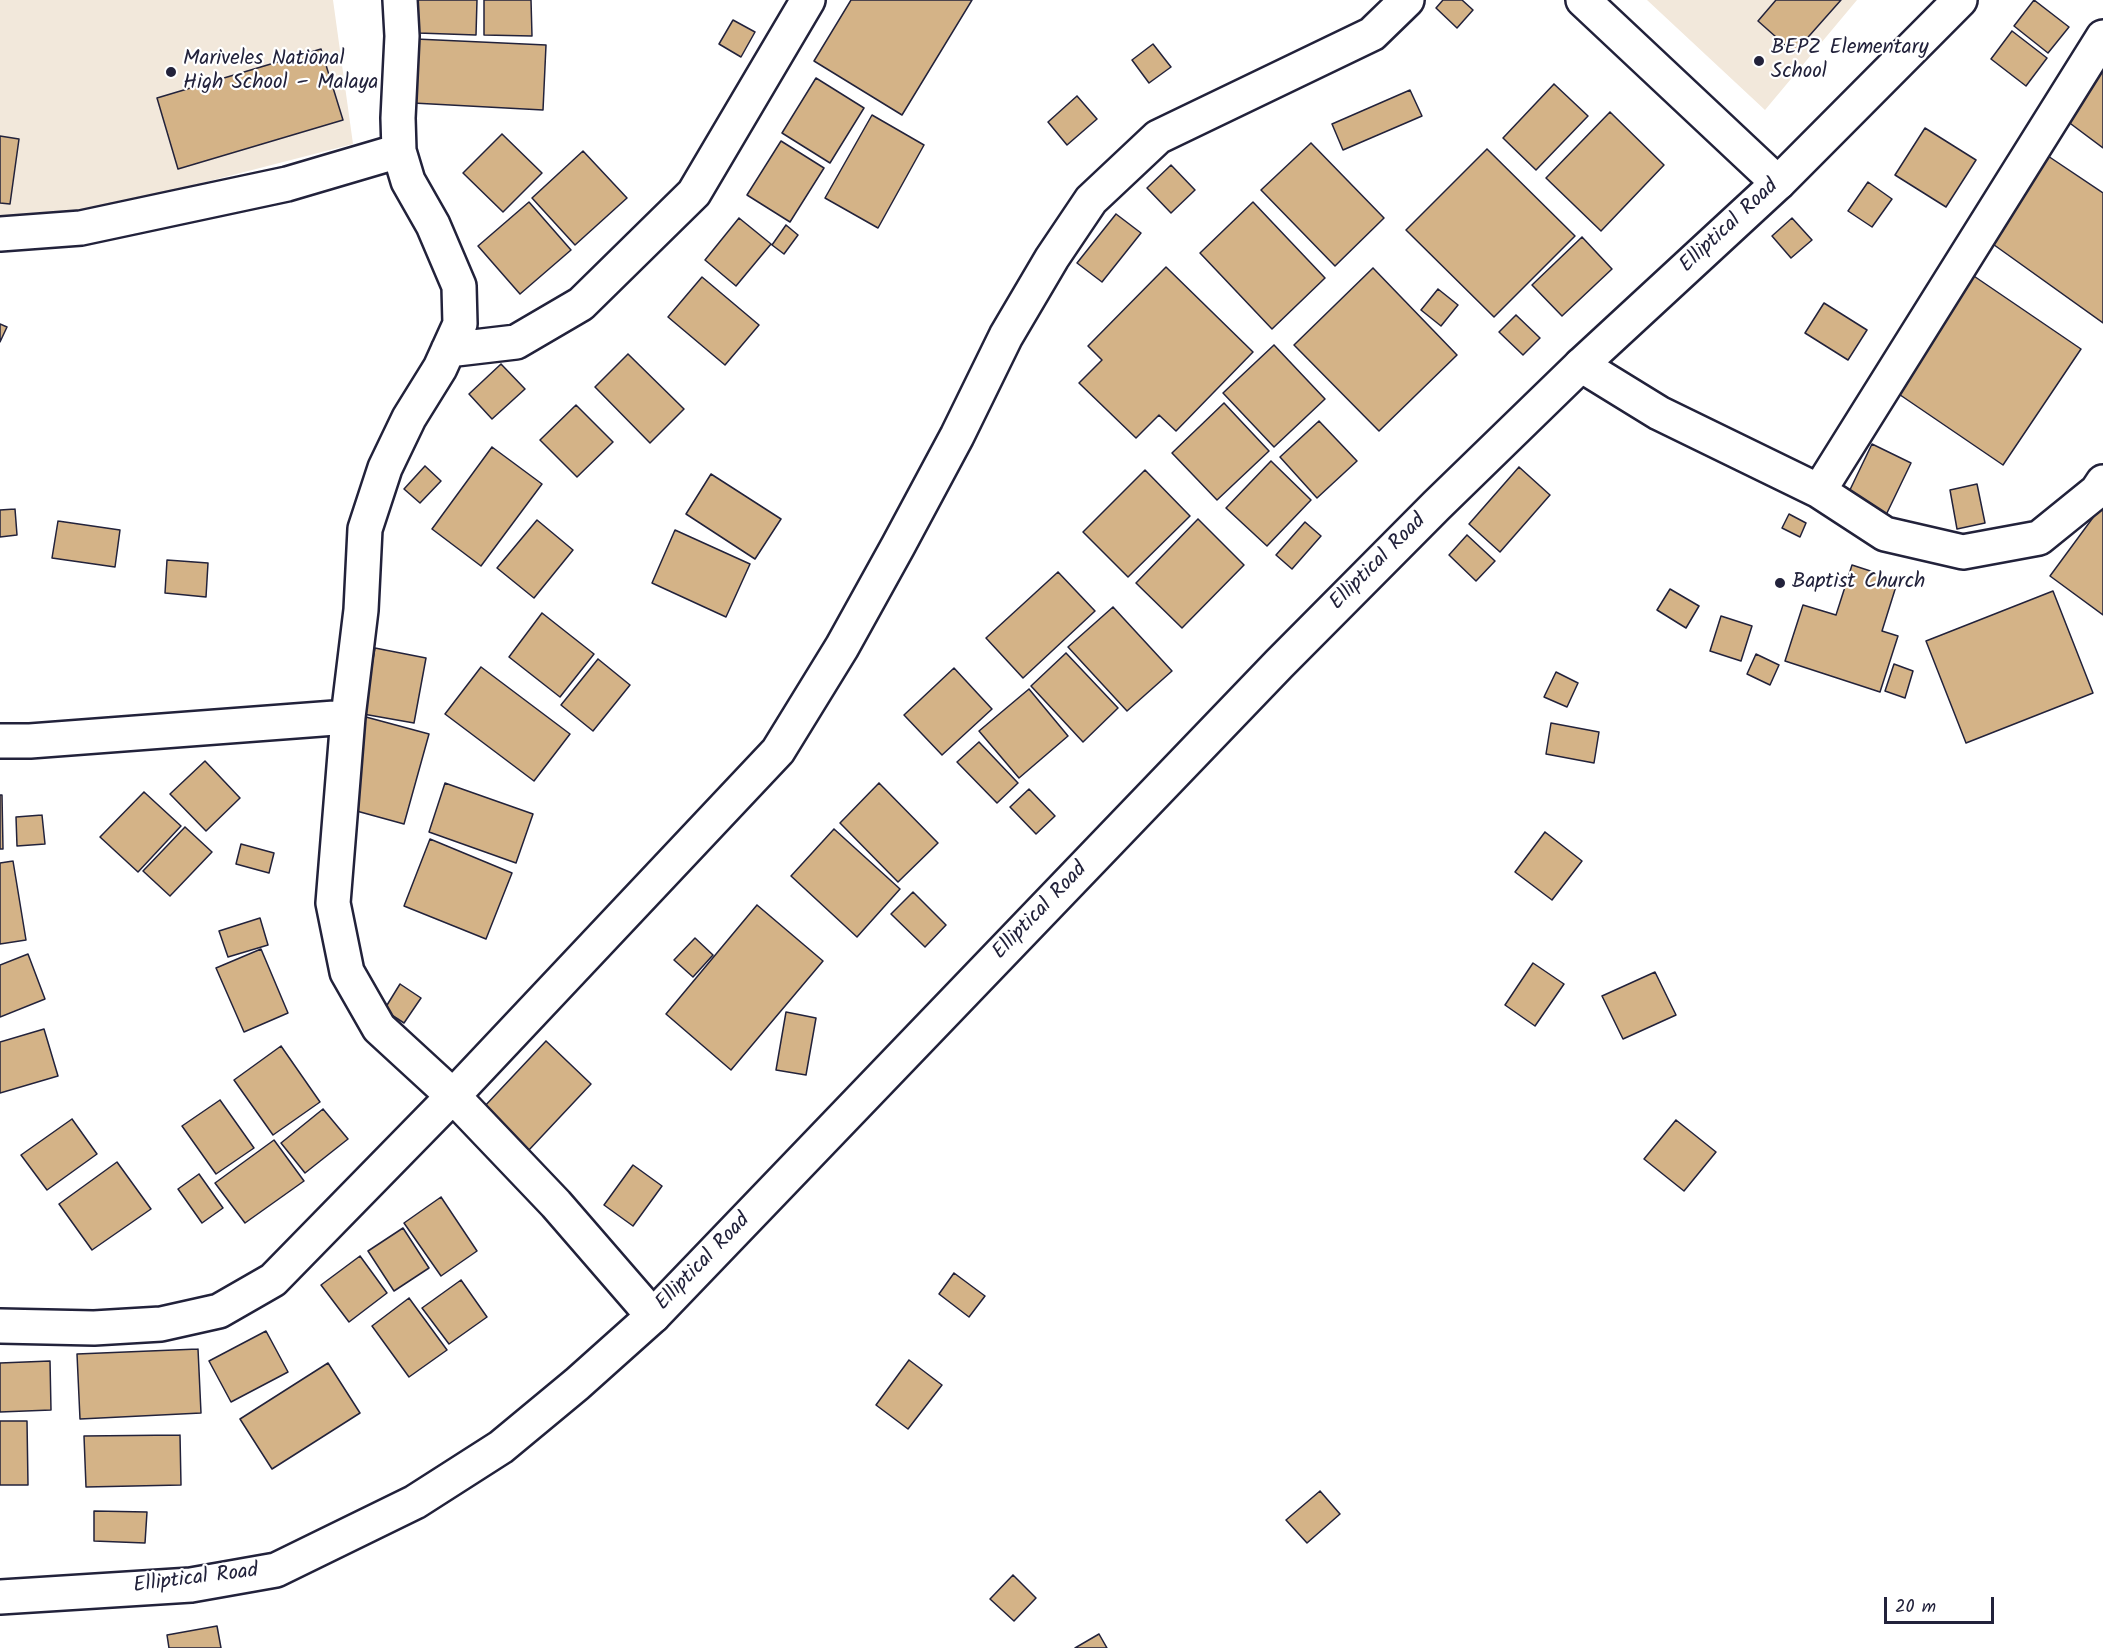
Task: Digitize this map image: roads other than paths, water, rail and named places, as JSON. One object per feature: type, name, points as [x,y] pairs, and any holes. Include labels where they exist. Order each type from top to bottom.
[{"type":"street","points":[[400,0],[402,36],[398,118],[399,151],[408,181],[433,225],[459,286],[460,324],[440,368],[409,418],[385,468],[365,529],[362,610],[348,717],[333,903],[347,972],[379,1028],[453,1096],[556,1204],[653,1316]]},
{"type":"street","points":[[448,350],[516,342],[581,304],[694,193],[808,0]]},
{"type":"street","points":[[0,1326],[94,1328],[161,1324],[219,1311],[273,1280],[453,1096],[778,751],[842,647],[898,546],[957,436],[1006,336],[1052,258],[1091,200],[1158,137],[1372,34],[1407,0]]},
{"type":"street","points":[[1584,0],[1778,183]]},
{"type":"street","name":"Elliptical Road","points":[[0,1597],[191,1585],[276,1570],[415,1502],[501,1447],[577,1384],[653,1316],[1279,664],[1581,364],[1778,183],[1960,0]]},
{"type":"street","points":[[1819,491],[2103,37]]},
{"type":"street","points":[[0,234],[81,228],[287,184],[399,151]]},
{"type":"street","points":[[1581,364],[1659,413],[1819,491],[1886,534],[1963,552],[2039,538],[2097,491],[2103,482]]},
{"type":"street","points":[[0,741],[30,741],[348,717]]},
{"type":"place","name":"BEPZ Elementary School","points":[[1759,61]]},
{"type":"place","name":"Mariveles National High School – Malaya","points":[[171,72]]},
{"type":"place","name":"Baptist Church","points":[[1780,583]]}]
